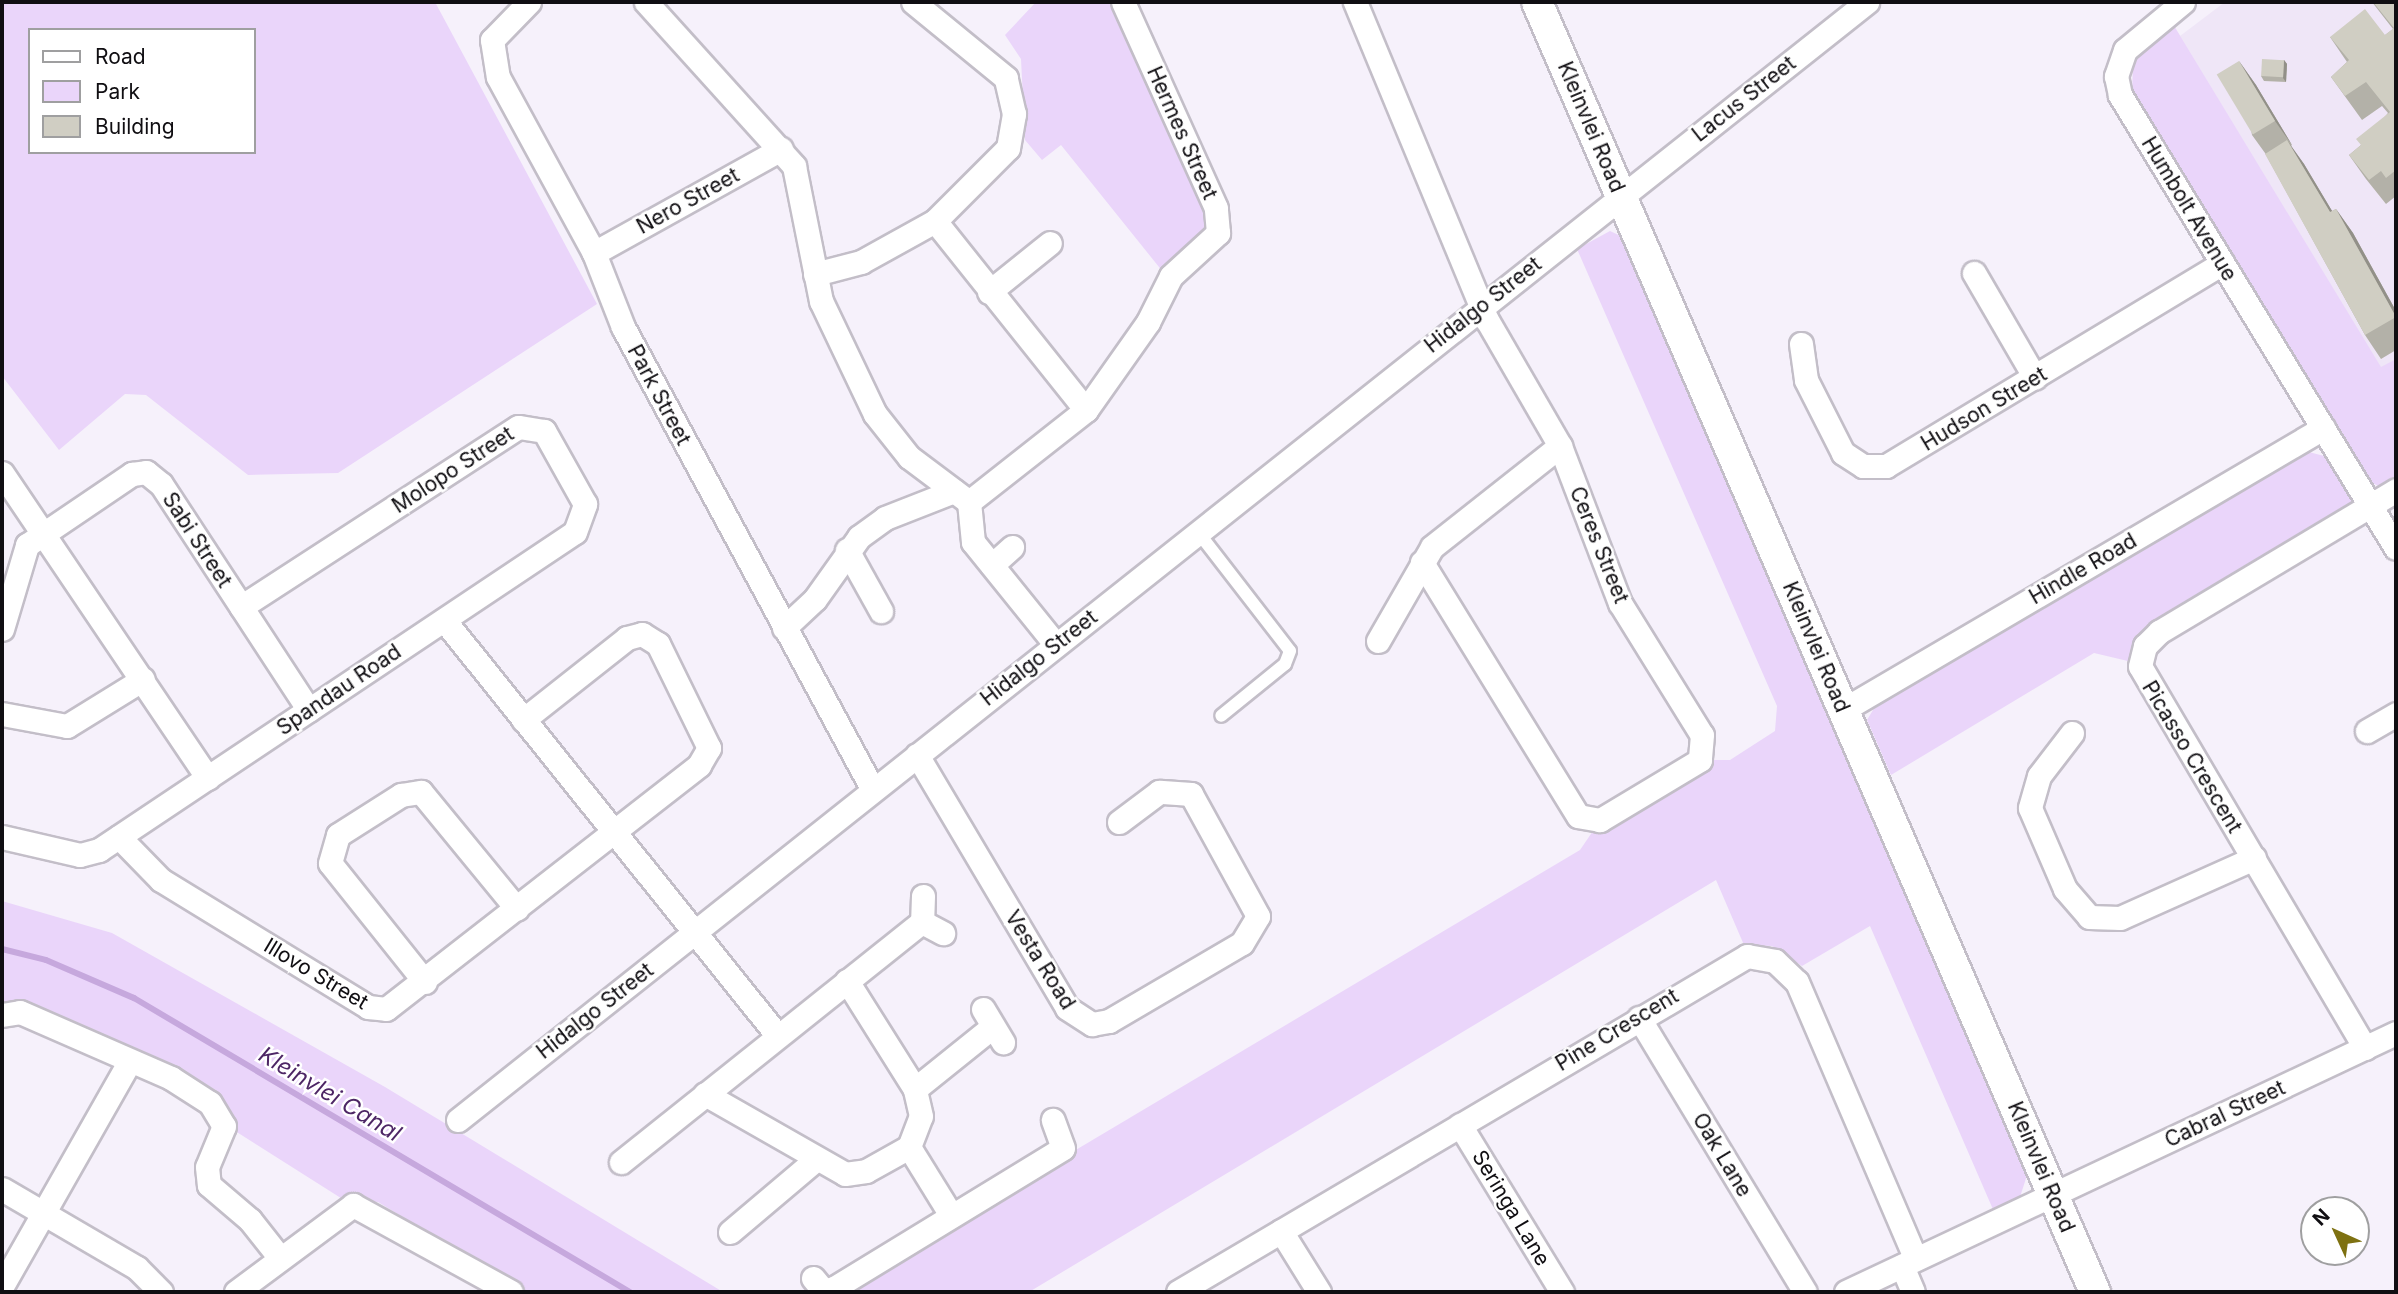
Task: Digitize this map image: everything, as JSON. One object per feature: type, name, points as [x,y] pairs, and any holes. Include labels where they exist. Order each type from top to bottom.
[{"type":"street","name":"Park Street","points":[[529,2],[494,37],[490,56],[594,253],[622,327],[873,790]]},
{"type":"street","points":[[646,2],[782,149],[799,180],[815,274],[828,320],[875,414],[909,457],[962,497],[970,533],[1056,645]]},
{"type":"street","points":[[815,274],[861,261],[935,221],[1002,159],[1014,128],[1013,100],[1001,71],[913,2]]},
{"type":"street","name":"Hermes Street","points":[[784,628],[815,599],[846,550],[885,518],[962,497],[1086,410],[1147,322],[1171,276],[1214,240],[1219,226],[1124,2]]},
{"type":"street","name":"Ceres Street","points":[[1355,2],[1483,305],[1560,446],[1620,603],[1702,735],[1704,751],[1692,767],[1600,820],[1578,816],[1422,562]]},
{"type":"street","name":"Kleinvlei Road","points":[[1537,2],[2095,1292]]},
{"type":"street","name":"Lacus Street","points":[[1621,197],[1867,2]]},
{"type":"street","name":"Humbolt Avenue","points":[[2183,2],[2125,50],[2117,86],[2396,548]]},
{"type":"street","name":"Nero Street","points":[[594,253],[782,149]]},
{"type":"street","name":"Hidalgo Street","points":[[458,1120],[1621,197]]},
{"type":"street","points":[[935,221],[989,292],[1086,410]]},
{"type":"street","points":[[989,292],[1049,243]]},
{"type":"street","name":"Hudson Street","points":[[1801,344],[1806,380],[1843,453],[1872,467],[1895,463],[2222,263]]},
{"type":"street","points":[[1974,273],[2035,378]]},
{"type":"street","name":"Molopo Street","points":[[241,607],[517,427],[537,426],[585,504],[582,523],[444,620]]},
{"type":"street","name":"Hindle Road","points":[[1843,710],[2323,428]]},
{"type":"street","points":[[1378,641],[1422,562],[1439,540],[1560,446]]},
{"type":"street","points":[[2,473],[45,529],[208,778]]},
{"type":"street","name":"Sabi Street","points":[[45,529],[132,474],[152,474],[309,710]]},
{"type":"street","name":"Picasso Crescent","points":[[2365,1048],[2254,858],[2141,674],[2142,654],[2159,632],[2396,490]]},
{"type":"street","points":[[2,629],[18,562],[45,529]]},
{"type":"street","points":[[992,565],[1012,547]]},
{"type":"street","points":[[846,550],[881,611]]},
{"type":"street","points":[[444,620],[612,833],[696,931],[778,1036]]},
{"type":"street","name":"Spandau Road","points":[[2,837],[80,855],[119,837],[444,620]]},
{"type":"street","name":"Illovo Street","points":[[119,837],[146,869],[368,1007],[391,1007],[699,765],[709,748],[659,644],[642,634],[627,638],[523,720]]},
{"type":"street","points":[[2,714],[67,726],[143,679]]},
{"type":"street","points":[[2367,731],[2396,714]]},
{"type":"street","points":[[2072,733],[2039,776],[2030,808],[2064,890],[2089,917],[2120,918],[2254,858]]},
{"type":"street","name":"Vesta Road","points":[[917,755],[1077,1018],[1109,1021],[1242,943],[1257,923],[1254,898],[1191,794],[1159,792],[1119,822]]},
{"type":"street","points":[[425,982],[330,863],[338,835],[401,795],[426,794],[517,909]]},
{"type":"street","points":[[621,1161],[922,922],[923,896]]},
{"type":"street","points":[[922,922],[943,933]]},
{"type":"street","name":"Pine Crescent","points":[[1178,1292],[1737,958],[1766,957],[1784,967],[1797,982],[1909,1263],[1913,1292]]},
{"type":"street","points":[[705,1094],[814,1161],[856,1175],[909,1147],[921,1116],[915,1089],[847,981]]},
{"type":"street","points":[[2,1015],[20,1012],[171,1079],[220,1114],[223,1137],[207,1167],[209,1185],[250,1220],[279,1258]]},
{"type":"street","name":"Oak Lane","points":[[1639,1018],[1805,1292]]},
{"type":"street","points":[[915,1089],[992,1026]]},
{"type":"street","name":"Cabral Street","points":[[1846,1292],[2396,1033]]},
{"type":"street","points":[[2,1286],[48,1215],[130,1061]]},
{"type":"street","points":[[813,1278],[824,1291],[834,1289],[951,1214],[1063,1148],[1053,1120]]},
{"type":"street","name":"Seringa Lane","points":[[1460,1125],[1562,1292]]},
{"type":"street","points":[[909,1147],[951,1214]]},
{"type":"street","points":[[730,1232],[814,1161]]},
{"type":"street","points":[[2,1189],[137,1268],[161,1292]]},
{"type":"street","points":[[236,1292],[336,1213],[363,1206],[511,1292]]},
{"type":"street","points":[[1281,1231],[1319,1292]]},
{"type":"lane","points":[[1198,532],[1290,651],[1284,664],[1221,716]]},
{"type":"shaded area","points":[[2225,2],[2396,2],[2396,359],[2381,368],[2180,36]]},
{"type":"green space","points":[[2,2],[435,2],[597,304],[338,473],[248,475],[146,395],[125,394],[59,450],[2,376]]},
{"type":"green space","points":[[1036,2],[1116,2],[1207,212],[1208,229],[1163,272],[1061,145],[1042,160],[1025,140],[1021,59],[1005,35]]},
{"type":"green space","points":[[2173,24],[2381,367],[2396,359],[2396,480],[2383,488],[2368,481],[2132,96],[2133,60]]},
{"type":"green space","points":[[1610,231],[1625,238],[2029,1169],[2020,1197],[1995,1214],[1870,926],[1802,966],[1772,946],[1744,945],[1716,880],[1029,1292],[837,1292],[1580,850],[1595,828],[1710,760],[1730,760],[1775,731],[1777,706],[1577,249]]},
{"type":"green space","points":[[2305,451],[2328,457],[2354,498],[2351,506],[2132,662],[2094,653],[1891,775],[1867,720],[1879,700]]},
{"type":"green space","points":[[2,901],[112,933],[385,1087],[723,1292],[526,1292],[378,1202],[344,1200],[232,1129],[227,1112],[2,1008]]},
{"type":"building","points":[[2373,2],[2396,2],[2396,170],[2386,178],[2381,171],[2369,180],[2349,155],[2361,145],[2356,139],[2390,112],[2366,82],[2345,96],[2331,77],[2349,60],[2330,37],[2365,9],[2385,35],[2394,28]]},
{"type":"building","points":[[2262,59],[2284,60],[2283,77],[2261,76]]},
{"type":"building","points":[[2239,61],[2275,121],[2253,134],[2217,74]]},
{"type":"building","points":[[2287,140],[2330,212],[2336,209],[2396,317],[2365,335],[2265,154]]},
{"type":"waterway","name":"Kleinvlei Canal","points":[[2,949],[46,960],[134,998],[630,1292]]}]
